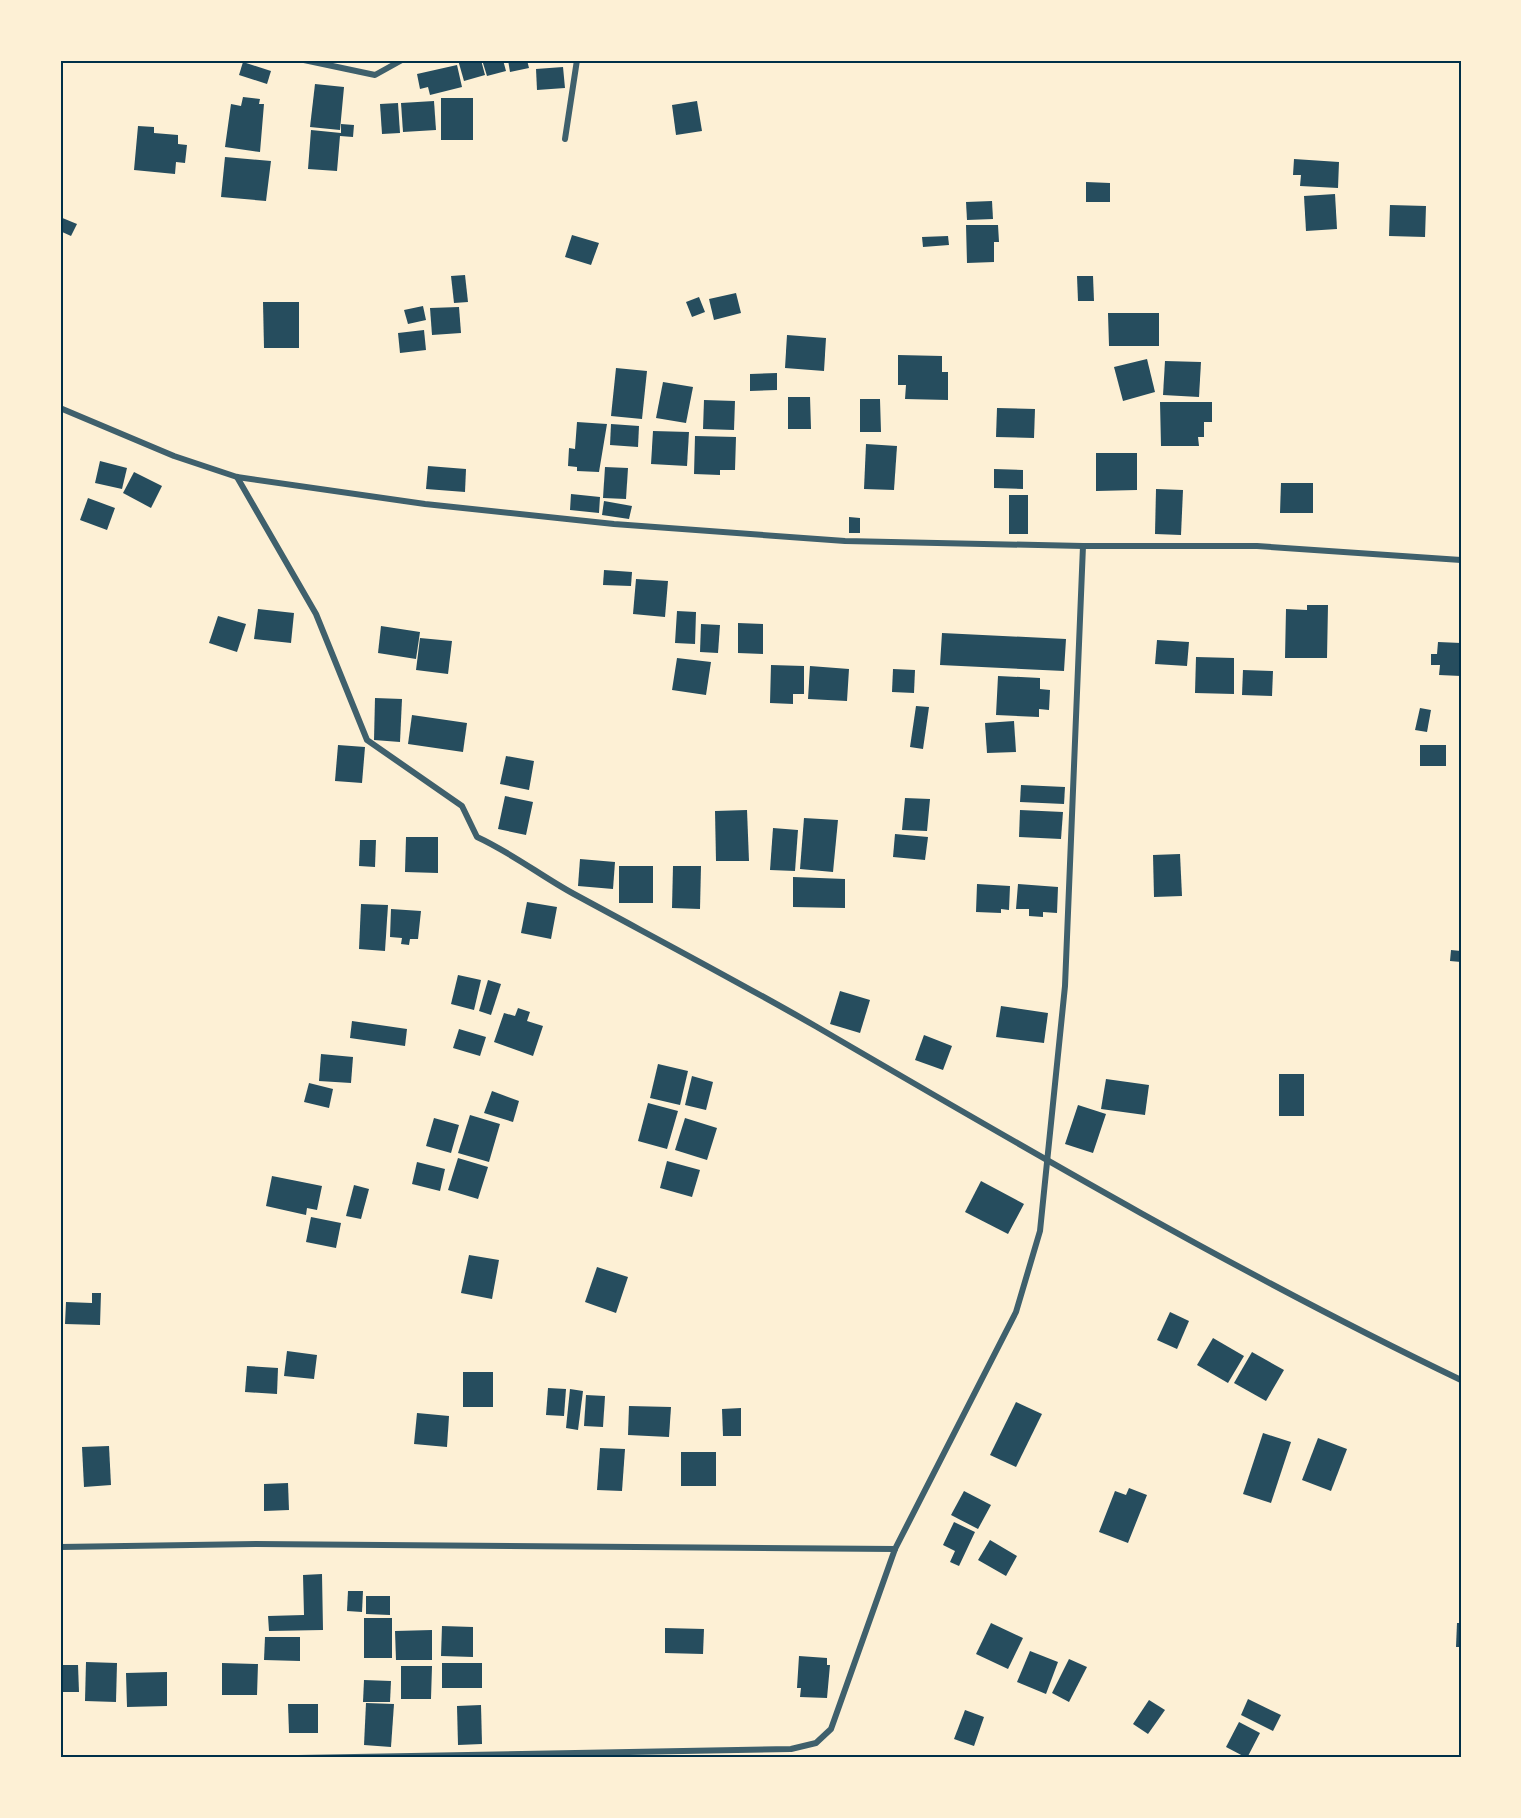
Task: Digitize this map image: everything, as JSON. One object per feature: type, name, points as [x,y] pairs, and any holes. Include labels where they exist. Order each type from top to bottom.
[{"type":"street","points":[[304,60],[375,75],[402,60]]},
{"type":"street","points":[[565,139],[577,60]]},
{"type":"street","points":[[60,408],[174,456],[237,477],[425,504],[614,525],[845,541],[1083,546],[1257,546],[1461,560]]},
{"type":"street","points":[[237,477],[316,614],[368,740],[462,806],[477,837],[504,849],[570,892],[720,971],[1047,1161],[1364,1333],[1461,1380]]},
{"type":"street","points":[[298,1758],[791,1749],[816,1743],[831,1730],[895,1549],[1016,1312],[1040,1231],[1065,986],[1083,546]]},
{"type":"street","points":[[60,1547],[256,1544],[895,1549]]},
{"type":"building","points":[[458,60],[481,60],[485,75],[464,81]]},
{"type":"building","points":[[482,60],[503,60],[506,71],[487,76]]},
{"type":"building","points":[[508,60],[527,60],[529,68],[510,72]]},
{"type":"building","points":[[243,62],[271,71],[267,84],[239,75]]},
{"type":"building","points":[[457,65],[462,87],[430,95],[428,87],[420,89],[417,74]]},
{"type":"building","points":[[563,67],[565,88],[537,90],[536,69]]},
{"type":"building","points":[[315,84],[344,87],[340,130],[310,127]]},
{"type":"building","points":[[243,97],[260,99],[259,104],[264,104],[260,152],[225,147],[231,104],[241,106]]},
{"type":"building","points":[[441,98],[473,98],[473,140],[441,140]]},
{"type":"building","points":[[434,101],[436,130],[403,132],[401,103]]},
{"type":"building","points":[[697,101],[702,131],[676,135],[672,105]]},
{"type":"building","points":[[398,103],[400,133],[382,134],[380,104]]},
{"type":"building","points":[[341,124],[354,125],[353,137],[340,136],[337,171],[308,169],[311,130],[341,133]]},
{"type":"building","points":[[138,126],[154,127],[154,133],[178,135],[178,144],[187,145],[185,163],[176,162],[175,174],[134,170]]},
{"type":"building","points":[[225,157],[271,161],[266,201],[221,197]]},
{"type":"building","points":[[1294,159],[1339,162],[1338,188],[1300,186],[1301,175],[1293,175]]},
{"type":"building","points":[[1086,182],[1110,183],[1110,202],[1086,202]]},
{"type":"building","points":[[1335,194],[1337,229],[1306,231],[1304,196]]},
{"type":"building","points":[[992,201],[993,219],[967,220],[966,202]]},
{"type":"building","points":[[1390,205],[1426,206],[1425,237],[1389,236]]},
{"type":"building","points":[[60,217],[77,224],[71,236],[60,231]]},
{"type":"building","points":[[966,225],[998,225],[999,242],[994,242],[994,262],[967,263]]},
{"type":"building","points":[[572,235],[599,243],[591,265],[565,257]]},
{"type":"building","points":[[948,236],[949,245],[923,247],[922,237]]},
{"type":"building","points":[[465,275],[468,302],[454,303],[451,276]]},
{"type":"building","points":[[1077,276],[1093,276],[1094,301],[1078,301]]},
{"type":"building","points":[[736,293],[741,313],[714,320],[709,299]]},
{"type":"building","points":[[699,297],[705,312],[692,317],[686,302]]},
{"type":"building","points":[[263,302],[299,302],[299,348],[264,348]]},
{"type":"building","points":[[423,306],[426,320],[408,324],[404,310]]},
{"type":"building","points":[[459,307],[461,333],[432,335],[430,308]]},
{"type":"building","points":[[1108,313],[1159,313],[1159,346],[1109,346]]},
{"type":"building","points":[[424,330],[426,350],[400,353],[398,333]]},
{"type":"building","points":[[787,335],[826,338],[824,371],[785,368]]},
{"type":"building","points":[[898,355],[942,356],[942,372],[948,372],[948,400],[905,399],[906,385],[898,385]]},
{"type":"building","points":[[1147,359],[1155,392],[1123,401],[1114,367]]},
{"type":"building","points":[[1165,361],[1201,362],[1199,397],[1163,395]]},
{"type":"building","points":[[616,368],[647,371],[642,419],[611,416]]},
{"type":"building","points":[[777,373],[777,390],[750,391],[750,374]]},
{"type":"building","points":[[663,382],[693,387],[686,423],[656,418]]},
{"type":"building","points":[[788,397],[810,397],[811,429],[788,429]]},
{"type":"building","points":[[860,399],[880,399],[881,432],[860,432]]},
{"type":"building","points":[[704,400],[735,401],[734,430],[703,429]]},
{"type":"building","points":[[1160,402],[1212,402],[1212,422],[1204,422],[1204,437],[1198,437],[1199,446],[1161,446]]},
{"type":"building","points":[[997,408],[1035,409],[1034,438],[996,437]]},
{"type":"building","points":[[577,422],[607,424],[599,472],[577,471],[577,467],[568,466],[569,448],[575,449]]},
{"type":"building","points":[[611,424],[639,426],[638,447],[610,445]]},
{"type":"building","points":[[653,431],[689,432],[687,466],[651,464]]},
{"type":"building","points":[[695,436],[736,437],[735,470],[720,470],[720,475],[694,474]]},
{"type":"building","points":[[866,444],[897,446],[894,490],[864,489]]},
{"type":"building","points":[[1096,453],[1137,453],[1137,490],[1096,491]]},
{"type":"building","points":[[100,461],[127,468],[122,489],[95,483]]},
{"type":"building","points":[[428,466],[466,469],[465,492],[426,489]]},
{"type":"building","points":[[605,467],[628,468],[626,499],[603,498]]},
{"type":"building","points":[[994,469],[1023,470],[1023,489],[994,488]]},
{"type":"building","points":[[134,472],[162,486],[151,508],[123,493]]},
{"type":"building","points":[[1281,483],[1313,483],[1313,513],[1280,513]]},
{"type":"building","points":[[1156,489],[1183,490],[1181,535],[1155,534]]},
{"type":"building","points":[[571,494],[600,497],[599,513],[570,510]]},
{"type":"building","points":[[1009,495],[1028,495],[1028,534],[1009,534]]},
{"type":"building","points":[[88,498],[115,508],[107,530],[80,520]]},
{"type":"building","points":[[604,501],[632,506],[629,519],[602,515]]},
{"type":"building","points":[[849,517],[860,518],[860,533],[849,533]]},
{"type":"building","points":[[604,570],[632,572],[631,586],[603,585]]},
{"type":"building","points":[[636,579],[668,581],[665,617],[633,614]]},
{"type":"building","points":[[1307,605],[1328,605],[1327,658],[1285,658],[1286,609],[1307,610]]},
{"type":"building","points":[[258,609],[294,613],[291,643],[254,639]]},
{"type":"building","points":[[677,611],[696,612],[695,644],[675,643]]},
{"type":"building","points":[[218,616],[246,624],[237,652],[209,643]]},
{"type":"building","points":[[738,623],[763,624],[763,654],[738,653]]},
{"type":"building","points":[[701,624],[720,625],[718,653],[700,652]]},
{"type":"building","points":[[381,626],[420,632],[416,659],[378,653]]},
{"type":"building","points":[[942,633],[1066,639],[1064,671],[940,665]]},
{"type":"building","points":[[420,638],[452,641],[448,674],[416,670]]},
{"type":"building","points":[[1157,640],[1189,642],[1187,666],[1155,664]]},
{"type":"building","points":[[1438,642],[1461,643],[1461,676],[1439,675],[1440,665],[1431,665],[1431,654],[1437,654]]},
{"type":"building","points":[[1196,657],[1234,658],[1234,694],[1195,693]]},
{"type":"building","points":[[677,658],[711,662],[706,695],[672,690]]},
{"type":"building","points":[[771,665],[804,666],[804,694],[793,694],[793,704],[770,703]]},
{"type":"building","points":[[810,666],[849,669],[847,701],[808,699]]},
{"type":"building","points":[[893,669],[915,670],[914,693],[892,692]]},
{"type":"building","points":[[1243,670],[1273,671],[1272,696],[1242,695]]},
{"type":"building","points":[[998,676],[1040,678],[1040,689],[1050,690],[1049,710],[1039,709],[1039,717],[996,715]]},
{"type":"building","points":[[375,698],[402,699],[400,742],[374,740]]},
{"type":"building","points":[[916,706],[929,707],[923,749],[910,747]]},
{"type":"building","points":[[1420,708],[1431,710],[1427,732],[1415,730]]},
{"type":"building","points":[[412,715],[467,723],[463,752],[408,744]]},
{"type":"building","points":[[1014,721],[1016,752],[987,753],[985,723]]},
{"type":"building","points":[[338,745],[365,747],[362,783],[335,781]]},
{"type":"building","points":[[1420,745],[1446,745],[1446,766],[1420,766]]},
{"type":"building","points":[[506,756],[534,761],[529,790],[500,784]]},
{"type":"building","points":[[1021,785],[1065,787],[1064,804],[1020,802]]},
{"type":"building","points":[[505,796],[533,802],[526,835],[498,829]]},
{"type":"building","points":[[905,798],[930,799],[927,831],[902,830]]},
{"type":"building","points":[[747,810],[749,861],[716,861],[715,811]]},
{"type":"building","points":[[1020,810],[1063,812],[1061,839],[1019,837]]},
{"type":"building","points":[[804,818],[838,820],[833,872],[800,869]]},
{"type":"building","points":[[773,828],[798,830],[795,871],[770,870]]},
{"type":"building","points":[[895,834],[928,837],[925,860],[893,857]]},
{"type":"building","points":[[406,837],[438,837],[438,873],[405,872]]},
{"type":"building","points":[[360,840],[376,840],[375,867],[359,866]]},
{"type":"building","points":[[1180,854],[1182,896],[1154,897],[1153,855]]},
{"type":"building","points":[[580,859],[615,862],[613,889],[578,886]]},
{"type":"building","points":[[619,866],[653,866],[653,903],[619,903]]},
{"type":"building","points":[[673,866],[701,866],[700,909],[672,908]]},
{"type":"building","points":[[793,877],[845,879],[845,908],[793,907]]},
{"type":"building","points":[[977,884],[1010,886],[1009,910],[1001,909],[1001,913],[976,912]]},
{"type":"building","points":[[1018,884],[1058,887],[1057,913],[1043,912],[1043,917],[1029,916],[1029,909],[1016,909]]},
{"type":"building","points":[[527,902],[557,907],[551,939],[521,933]]},
{"type":"building","points":[[361,904],[388,905],[385,951],[359,949]]},
{"type":"building","points":[[391,909],[421,911],[418,939],[410,939],[409,945],[401,944],[402,938],[390,937]]},
{"type":"building","points":[[1451,950],[1461,951],[1461,962],[1450,961]]},
{"type":"building","points":[[458,975],[481,980],[474,1010],[451,1004]]},
{"type":"building","points":[[488,980],[501,984],[491,1015],[479,1011]]},
{"type":"building","points":[[840,991],[870,1000],[860,1033],[830,1024]]},
{"type":"building","points":[[1001,1006],[1048,1013],[1044,1043],[996,1037]]},
{"type":"building","points":[[518,1008],[530,1012],[527,1021],[543,1026],[533,1056],[494,1042],[504,1013],[515,1016]]},
{"type":"building","points":[[352,1021],[407,1029],[405,1046],[350,1038]]},
{"type":"building","points":[[459,1029],[486,1037],[480,1056],[453,1048]]},
{"type":"building","points":[[924,1035],[952,1046],[943,1070],[915,1060]]},
{"type":"building","points":[[321,1054],[353,1057],[351,1083],[319,1081]]},
{"type":"building","points":[[658,1064],[688,1071],[680,1105],[650,1098]]},
{"type":"building","points":[[1279,1074],[1304,1074],[1304,1116],[1279,1116]]},
{"type":"building","points":[[692,1076],[713,1082],[706,1110],[685,1105]]},
{"type":"building","points":[[1106,1079],[1149,1085],[1145,1115],[1101,1109]]},
{"type":"building","points":[[309,1083],[333,1089],[329,1108],[304,1102]]},
{"type":"building","points":[[492,1091],[519,1101],[513,1122],[484,1113]]},
{"type":"building","points":[[648,1103],[678,1111],[667,1149],[638,1141]]},
{"type":"building","points":[[1078,1105],[1106,1114],[1093,1153],[1065,1144]]},
{"type":"building","points":[[470,1115],[500,1124],[489,1162],[458,1153]]},
{"type":"building","points":[[434,1118],[459,1125],[451,1153],[426,1146]]},
{"type":"building","points":[[685,1118],[717,1128],[707,1160],[675,1150]]},
{"type":"building","points":[[458,1158],[488,1167],[478,1199],[448,1190]]},
{"type":"building","points":[[667,1161],[700,1170],[692,1197],[660,1188]]},
{"type":"building","points":[[417,1162],[445,1169],[440,1191],[412,1184]]},
{"type":"building","points":[[272,1176],[322,1186],[317,1210],[307,1208],[306,1215],[266,1206]]},
{"type":"building","points":[[981,1181],[1024,1204],[1008,1234],[965,1212]]},
{"type":"building","points":[[354,1185],[369,1189],[361,1219],[346,1216]]},
{"type":"building","points":[[311,1217],[341,1223],[336,1248],[306,1242]]},
{"type":"building","points":[[469,1255],[499,1260],[492,1299],[461,1293]]},
{"type":"building","points":[[597,1267],[628,1277],[616,1313],[585,1302]]},
{"type":"building","points":[[92,1293],[101,1293],[100,1325],[65,1324],[66,1302],[92,1303]]},
{"type":"building","points":[[1170,1312],[1189,1321],[1177,1349],[1157,1340]]},
{"type":"building","points":[[1213,1338],[1244,1356],[1228,1383],[1197,1365]]},
{"type":"building","points":[[287,1351],[317,1355],[314,1379],[284,1376]]},
{"type":"building","points":[[1252,1352],[1284,1370],[1266,1401],[1234,1383]]},
{"type":"building","points":[[247,1366],[278,1368],[277,1394],[245,1392]]},
{"type":"building","points":[[463,1372],[493,1372],[493,1407],[463,1407]]},
{"type":"building","points":[[548,1388],[566,1389],[564,1416],[546,1415]]},
{"type":"building","points":[[570,1389],[583,1391],[578,1430],[566,1428]]},
{"type":"building","points":[[586,1395],[605,1396],[603,1427],[584,1426]]},
{"type":"building","points":[[1016,1402],[1042,1414],[1016,1467],[990,1455]]},
{"type":"building","points":[[629,1406],[671,1407],[669,1437],[628,1435]]},
{"type":"building","points":[[741,1408],[741,1436],[723,1436],[722,1409]]},
{"type":"building","points":[[417,1413],[449,1416],[447,1447],[414,1444]]},
{"type":"building","points":[[1263,1433],[1291,1442],[1271,1503],[1243,1494]]},
{"type":"building","points":[[1318,1438],[1347,1449],[1331,1491],[1302,1480]]},
{"type":"building","points":[[109,1446],[111,1485],[84,1487],[82,1447]]},
{"type":"building","points":[[600,1448],[625,1449],[622,1491],[597,1490]]},
{"type":"building","points":[[681,1452],[716,1452],[716,1486],[681,1486]]},
{"type":"building","points":[[288,1483],[289,1510],[264,1511],[264,1484]]},
{"type":"building","points":[[1129,1488],[1147,1495],[1128,1543],[1099,1532],[1115,1491],[1126,1495]]},
{"type":"building","points":[[964,1491],[991,1505],[978,1529],[951,1515]]},
{"type":"building","points":[[954,1522],[975,1532],[959,1566],[950,1562],[955,1551],[943,1545]]},
{"type":"building","points":[[990,1540],[1017,1556],[1006,1576],[978,1560]]},
{"type":"building","points":[[322,1574],[323,1630],[269,1631],[268,1616],[304,1615],[303,1575]]},
{"type":"building","points":[[348,1591],[363,1591],[362,1612],[347,1611]]},
{"type":"building","points":[[366,1596],[390,1596],[390,1615],[366,1614]]},
{"type":"building","points":[[364,1618],[392,1618],[392,1658],[364,1658]]},
{"type":"building","points":[[991,1623],[1023,1638],[1008,1669],[976,1654]]},
{"type":"building","points":[[1457,1623],[1461,1623],[1461,1647],[1456,1647]]},
{"type":"building","points":[[442,1626],[473,1627],[473,1657],[441,1656]]},
{"type":"building","points":[[665,1628],[704,1629],[703,1654],[665,1653]]},
{"type":"building","points":[[432,1630],[432,1660],[396,1660],[395,1631]]},
{"type":"building","points":[[265,1637],[300,1637],[300,1661],[264,1660]]},
{"type":"building","points":[[1030,1651],[1058,1662],[1046,1694],[1017,1682]]},
{"type":"building","points":[[799,1656],[827,1658],[827,1665],[830,1665],[827,1698],[800,1697],[801,1688],[797,1688]]},
{"type":"building","points":[[1069,1659],[1087,1667],[1069,1702],[1052,1693]]},
{"type":"building","points":[[86,1662],[117,1663],[116,1702],[85,1701]]},
{"type":"building","points":[[222,1663],[258,1664],[257,1695],[222,1695]]},
{"type":"building","points":[[442,1663],[482,1663],[482,1688],[442,1688]]},
{"type":"building","points":[[60,1665],[78,1665],[79,1692],[60,1692]]},
{"type":"building","points":[[401,1666],[432,1666],[431,1699],[401,1699]]},
{"type":"building","points":[[167,1672],[167,1706],[127,1707],[126,1673]]},
{"type":"building","points":[[364,1680],[391,1681],[390,1702],[363,1702]]},
{"type":"building","points":[[1248,1699],[1281,1715],[1273,1731],[1241,1715]]},
{"type":"building","points":[[1149,1700],[1165,1710],[1148,1734],[1133,1724]]},
{"type":"building","points":[[366,1703],[394,1704],[391,1747],[364,1745]]},
{"type":"building","points":[[288,1704],[318,1704],[318,1733],[289,1733]]},
{"type":"building","points":[[481,1705],[482,1744],[458,1745],[457,1706]]},
{"type":"building","points":[[965,1710],[984,1717],[974,1746],[954,1739]]},
{"type":"building","points":[[1239,1722],[1260,1733],[1247,1758],[1226,1747]]}]
